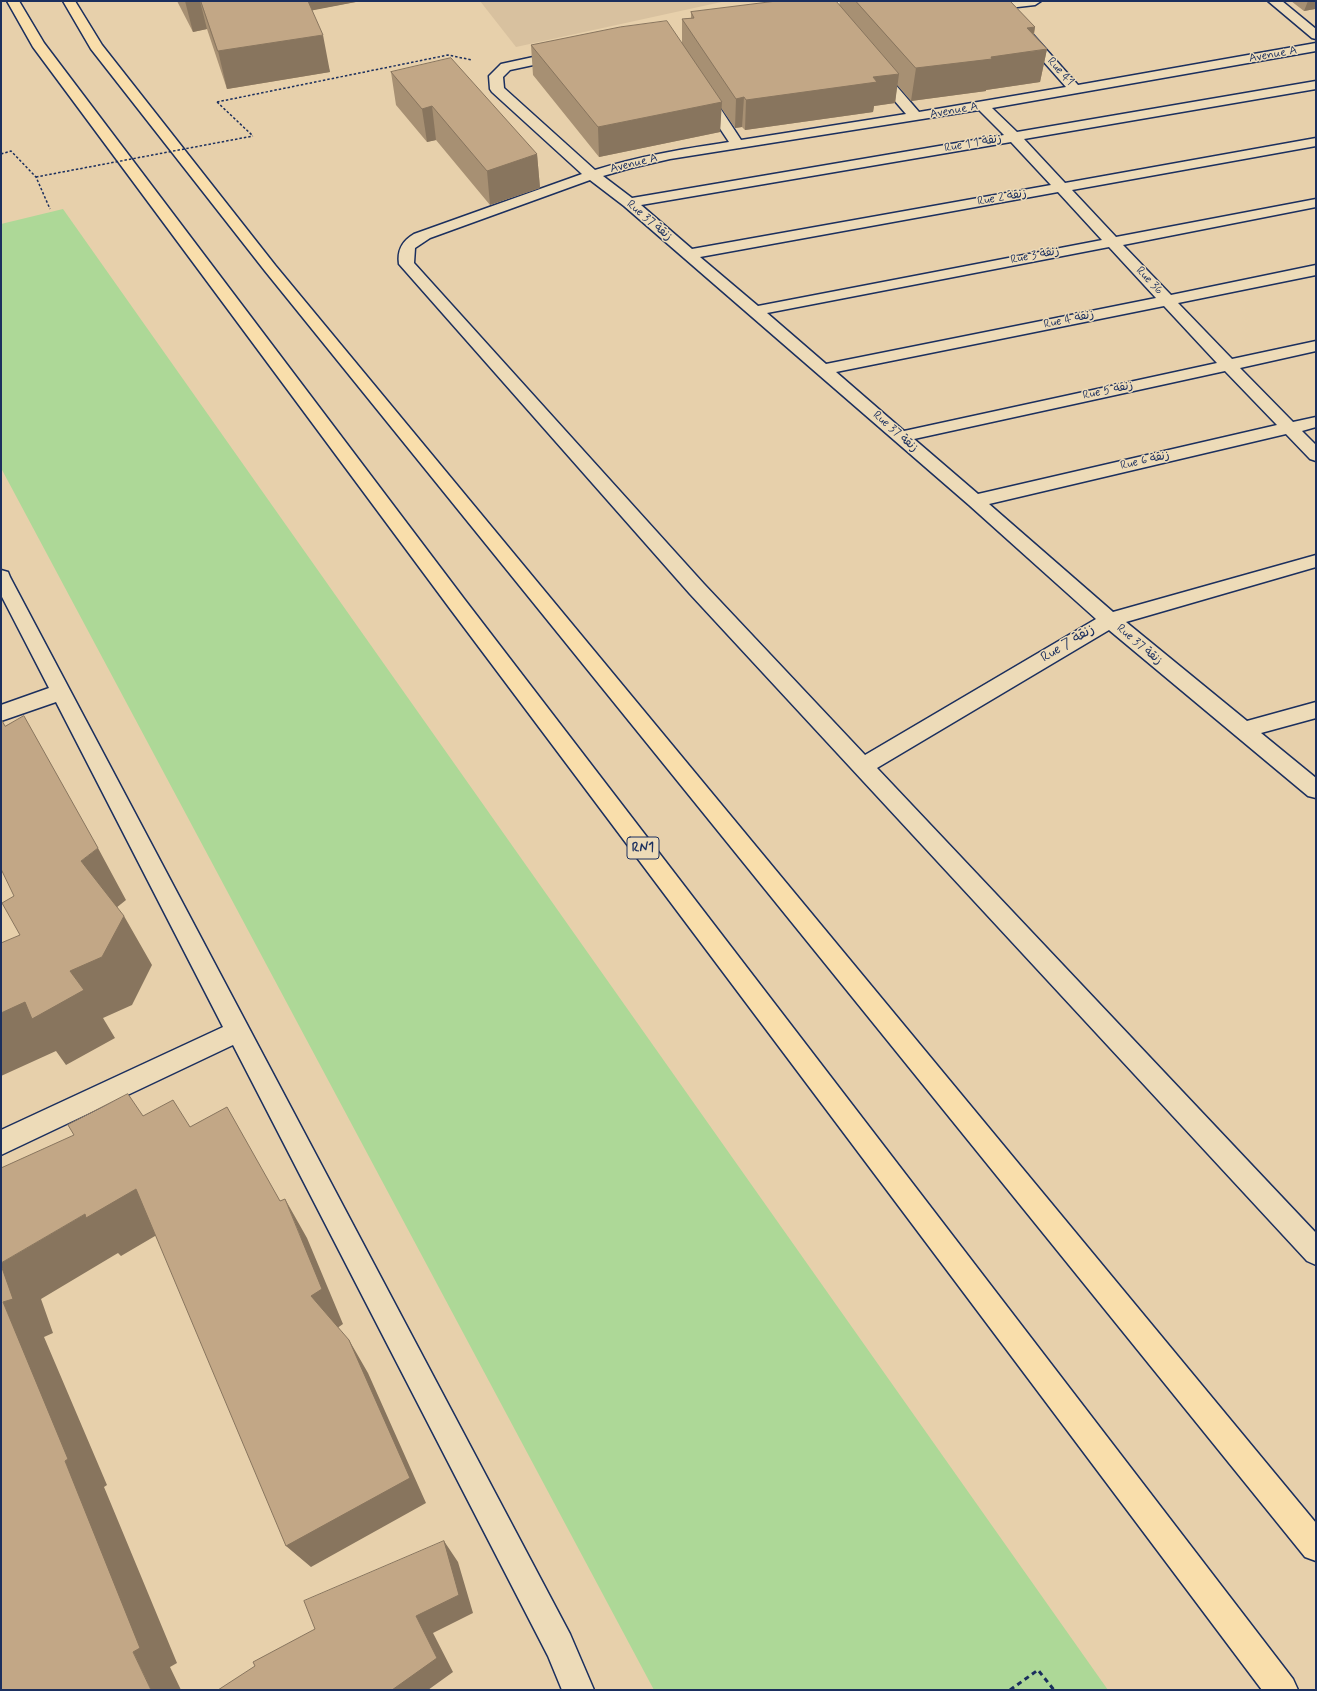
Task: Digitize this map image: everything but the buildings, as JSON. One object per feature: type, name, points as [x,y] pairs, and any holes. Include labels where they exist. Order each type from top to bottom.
[{"type":"highway","points":[[5,1],[38,44]]},
{"type":"highway","name":"RN1","points":[[13,1],[38,44],[454,598],[1282,1690]]},
{"type":"highway","points":[[69,1],[96,46],[275,274],[1316,1546]]},
{"type":"street","points":[[798,11],[846,1]]},
{"type":"street","points":[[999,4],[1036,1]]},
{"type":"street","points":[[1274,1],[1316,35]]},
{"type":"street","name":"Rue 41","points":[[999,4],[1076,89]]},
{"type":"street","points":[[821,6],[831,18]]},
{"type":"street","name":"Avenue A","points":[[863,766],[697,589],[407,264],[404,255],[407,246],[416,239],[431,232],[592,175],[628,164],[670,155],[737,144],[982,106],[1316,47]]},
{"type":"street","points":[[506,66],[572,53]]},
{"type":"street","points":[[866,59],[916,117]]},
{"type":"street","name":"Rue 37 زنقة","points":[[506,66],[496,76],[497,89],[592,175],[629,203],[689,254],[975,500],[1110,620],[1316,790]]},
{"type":"street","points":[[695,81],[737,144]]},
{"type":"street","name":"Rue 1 زنقة 1","points":[[629,203],[1316,85]]},
{"type":"street","name":"Rue 36","points":[[982,106],[1014,137],[1227,364],[1316,455]]},
{"type":"street","name":"Rue 2 زنقة","points":[[689,254],[1316,142]]},
{"type":"street","name":"Rue 3 زنقة","points":[[754,311],[1111,241],[1316,203]]},
{"type":"street","name":"Rue 4 زنقة","points":[[823,370],[1316,270]]},
{"type":"street","name":"Rue 5 زنقة","points":[[900,437],[1227,364],[1316,346]]},
{"type":"street","name":"Rue 6 زنقة","points":[[975,500],[1316,422]]},
{"type":"street","name":"Rue 7 زنقة","points":[[863,766],[1110,620],[1316,561]]},
{"type":"street","points":[[1,577],[559,1646],[578,1690]]},
{"type":"street","points":[[1,713],[61,692]]},
{"type":"street","points":[[1242,730],[1316,710]]},
{"type":"street","points":[[863,766],[1316,1252]]},
{"type":"street","points":[[1,1143],[239,1031]]},
{"type":"path","points":[[36,177],[253,136],[217,102],[448,55],[506,66]]},
{"type":"path","points":[[1,154],[10,151],[36,177],[50,209]]},
{"type":"path","points":[[1010,1690],[1038,1670],[1054,1690]]},
{"type":"shaded area","points":[[480,1],[726,1],[516,47]]},
{"type":"green space","points":[[63,209],[1108,1690],[654,1690],[1,468],[1,224]]}]
